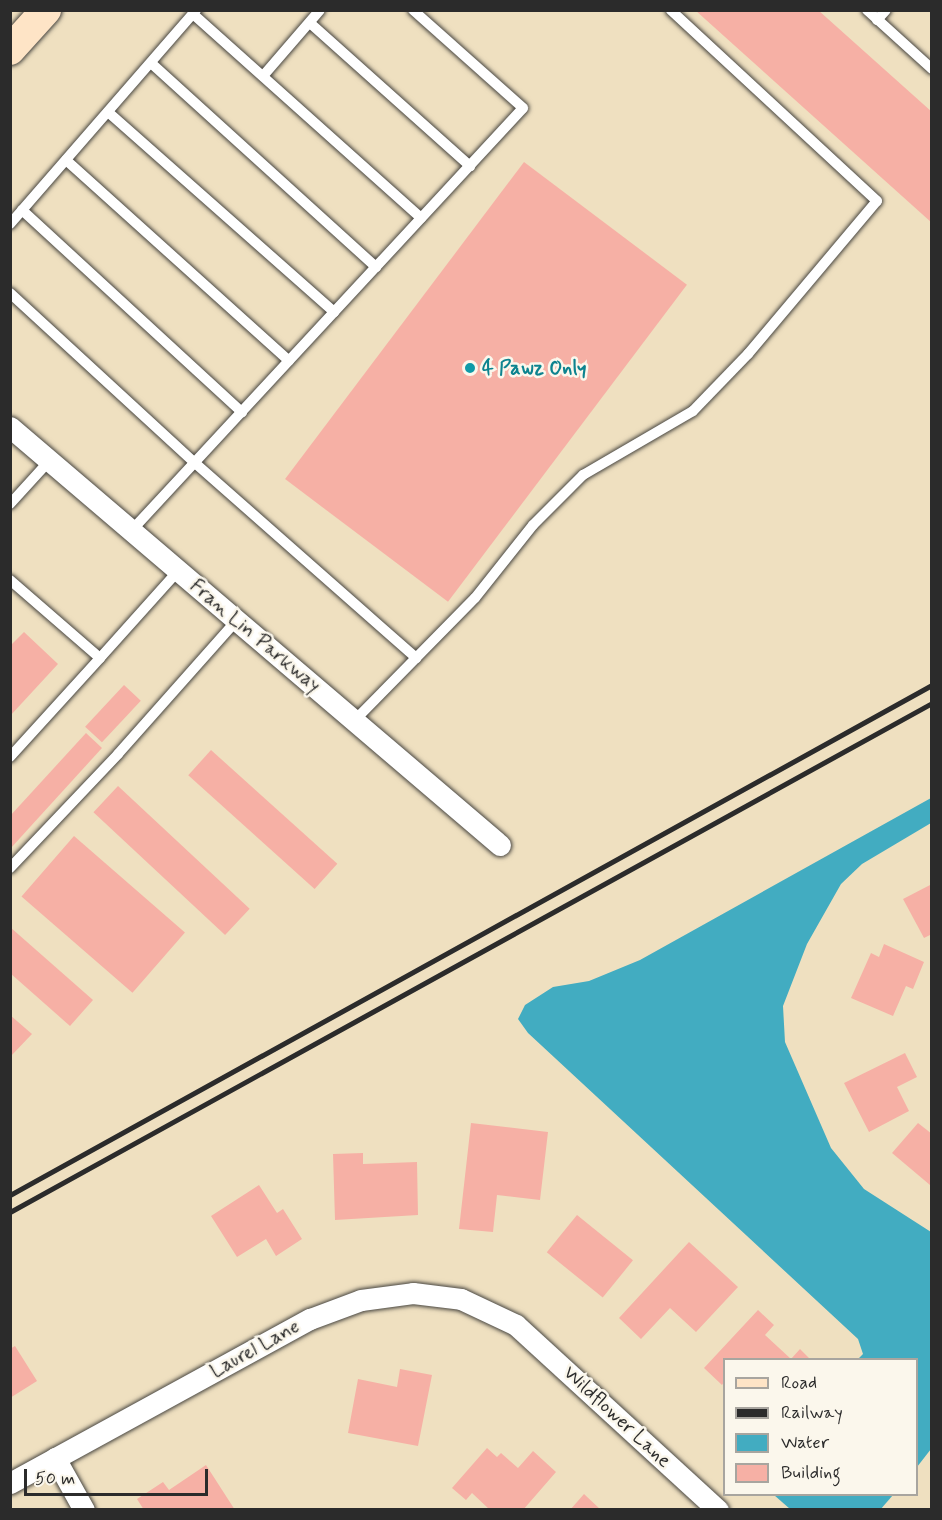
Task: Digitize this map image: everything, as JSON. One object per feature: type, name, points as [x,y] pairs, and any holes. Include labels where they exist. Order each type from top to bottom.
[{"type":"main road","points":[[10,50],[46,10]]},
{"type":"street","name":"Fran Lin Parkway","points":[[10,427],[500,845]]},
{"type":"street","name":"Laurel Lane","points":[[10,1483],[310,1318],[361,1300],[413,1293],[461,1299],[516,1325]]},
{"type":"street","name":"Wildflower Lane","points":[[516,1325],[718,1509]]},
{"type":"street","points":[[55,1458],[84,1509]]},
{"type":"lane","points":[[263,76],[320,10]]},
{"type":"lane","points":[[132,530],[523,108],[413,10]]},
{"type":"lane","points":[[355,720],[475,598],[533,525],[583,475],[693,411],[748,354],[877,201],[670,10]]},
{"type":"lane","points":[[867,10],[930,65]]},
{"type":"lane","points":[[877,20],[885,10]]},
{"type":"lane","points":[[10,224],[195,12],[421,218]]},
{"type":"lane","points":[[310,23],[470,166]]},
{"type":"lane","points":[[151,63],[376,267]]},
{"type":"lane","points":[[108,112],[334,312]]},
{"type":"lane","points":[[66,160],[289,361]]},
{"type":"lane","points":[[22,210],[242,412]]},
{"type":"lane","points":[[10,293],[195,463],[416,658]]},
{"type":"lane","points":[[10,504],[50,460]]},
{"type":"lane","points":[[10,758],[179,570]]},
{"type":"lane","points":[[10,580],[100,658]]},
{"type":"lane","points":[[10,868],[118,754],[237,620]]},
{"type":"water","points":[[931,798],[931,823],[862,864],[841,884],[807,944],[783,1006],[785,1042],[831,1148],[864,1189],[931,1232],[931,1449],[918,1466],[918,1358],[859,1358],[863,1354],[858,1339],[528,1033],[518,1019],[525,1005],[553,987],[589,981],[640,960]]},
{"type":"water","points":[[775,1496],[892,1496],[880,1510],[790,1509]]},
{"type":"building","points":[[695,10],[818,10],[932,112],[932,223]]},
{"type":"building","name":"4 Pawz Only","points":[[524,162],[687,285],[448,602],[285,479]]},
{"type":"building","points":[[24,632],[58,664],[10,716],[10,646]]},
{"type":"building","points":[[124,685],[141,701],[102,742],[85,727]]},
{"type":"building","points":[[86,733],[102,748],[10,849],[10,816]]},
{"type":"building","points":[[211,750],[337,864],[315,889],[188,775]]},
{"type":"building","points":[[118,786],[250,909],[225,935],[93,812]]},
{"type":"building","points":[[74,836],[185,932],[132,993],[22,896]]},
{"type":"building","points":[[932,884],[932,934],[924,938],[903,899]]},
{"type":"building","points":[[10,927],[93,1000],[70,1026],[10,973]]},
{"type":"building","points":[[884,944],[924,962],[913,989],[906,986],[893,1016],[851,998],[871,953],[879,957]]},
{"type":"building","points":[[10,1015],[32,1034],[10,1057]]},
{"type":"building","points":[[905,1053],[917,1077],[897,1087],[909,1111],[869,1132],[844,1083]]},
{"type":"building","points":[[471,1123],[548,1132],[540,1200],[497,1195],[493,1232],[459,1229]]},
{"type":"building","points":[[918,1123],[932,1134],[930,1185],[892,1153]]},
{"type":"building","points":[[363,1153],[363,1164],[417,1162],[418,1215],[335,1220],[333,1154]]},
{"type":"building","points":[[259,1185],[277,1213],[283,1209],[302,1239],[276,1256],[266,1239],[237,1257],[211,1216]]},
{"type":"building","points":[[577,1215],[633,1260],[603,1298],[547,1252]]},
{"type":"building","points":[[689,1242],[738,1287],[696,1332],[670,1308],[641,1339],[619,1318]]},
{"type":"building","points":[[758,1310],[774,1325],[765,1335],[790,1358],[723,1358],[722,1385],[704,1368]]},
{"type":"building","points":[[15,1346],[37,1381],[10,1398],[10,1349]]},
{"type":"building","points":[[800,1349],[809,1358],[792,1358]]},
{"type":"building","points":[[400,1369],[432,1375],[418,1446],[348,1433],[358,1379],[397,1387]]},
{"type":"building","points":[[487,1448],[497,1457],[501,1453],[518,1468],[533,1451],[556,1472],[523,1510],[490,1510],[472,1493],[466,1500],[452,1488]]},
{"type":"building","points":[[206,1465],[235,1510],[144,1510],[137,1499],[163,1482],[169,1490]]},
{"type":"building","points":[[584,1494],[601,1510],[570,1510]]},
{"type":"railway","points":[[10,1195],[932,685]]},
{"type":"railway","points":[[10,1212],[932,703]]},
{"type":"place","name":"4 Pawz Only","points":[[470,368]]}]
